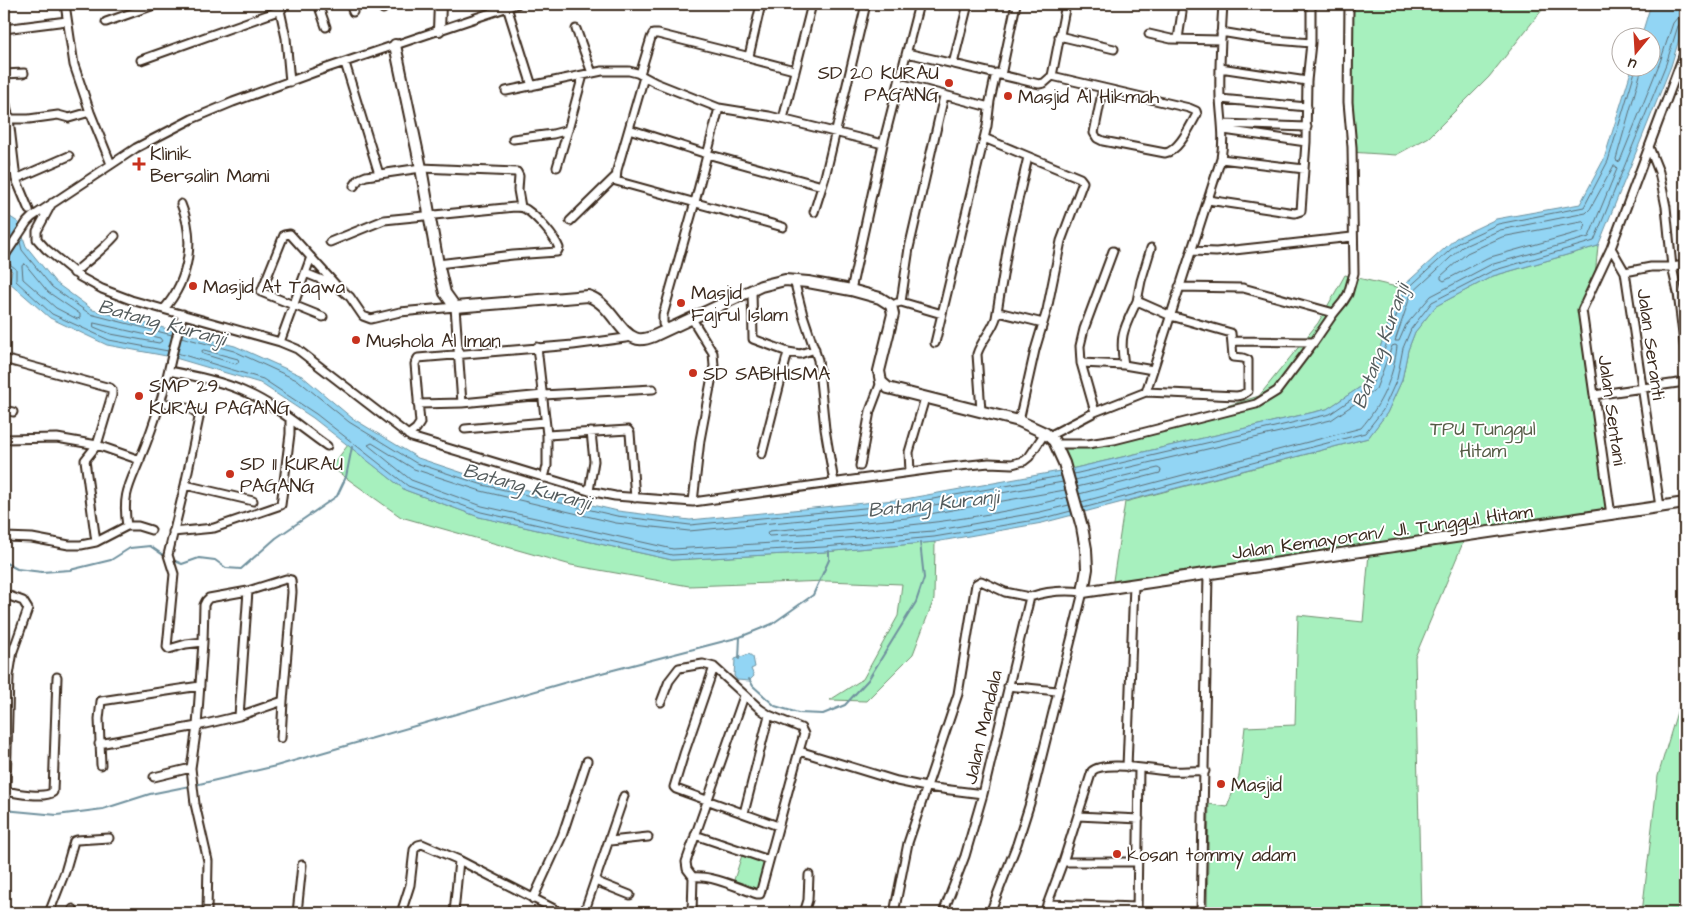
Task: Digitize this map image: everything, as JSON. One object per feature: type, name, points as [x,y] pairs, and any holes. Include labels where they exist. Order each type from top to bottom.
[{"type":"street","points":[[65,4],[74,65],[111,164]]},
{"type":"street","points":[[106,22],[157,4]]},
{"type":"street","points":[[318,4],[326,27]]},
{"type":"street","points":[[350,4],[352,12]]},
{"type":"street","points":[[439,30],[440,4]]},
{"type":"street","points":[[4,257],[32,217],[111,164],[172,128],[233,102],[517,4]]},
{"type":"street","points":[[750,57],[749,54],[761,4]]},
{"type":"street","points":[[783,119],[812,4]]},
{"type":"street","points":[[814,212],[866,4]]},
{"type":"street","points":[[851,290],[884,144],[919,4]]},
{"type":"street","points":[[952,64],[968,4]]},
{"type":"street","points":[[934,342],[989,118],[989,107],[1016,4]]},
{"type":"street","points":[[906,53],[1044,84],[1052,76],[1066,4]]},
{"type":"street","points":[[1146,392],[1221,159],[1224,127],[1220,99],[1220,68],[1224,4]]},
{"type":"street","points":[[1208,200],[1298,213],[1301,211],[1306,142],[1307,81],[1311,43],[1310,4]]},
{"type":"street","points":[[1057,444],[1088,444],[1114,440],[1256,404],[1277,391],[1348,294],[1353,279],[1352,147],[1348,102],[1349,4]]},
{"type":"street","points":[[141,60],[282,7],[290,82]]},
{"type":"street","points":[[507,7],[532,86]]},
{"type":"street","points":[[1178,39],[1182,12]]},
{"type":"street","points":[[4,29],[66,21]]},
{"type":"street","points":[[576,29],[592,73]]},
{"type":"street","points":[[1221,32],[1263,39],[1311,43]]},
{"type":"street","points":[[570,221],[616,177],[650,38],[653,34],[750,57],[794,70]]},
{"type":"street","points":[[1149,34],[1178,39],[1221,40]]},
{"type":"street","points":[[1059,36],[1114,49]]},
{"type":"street","points":[[395,45],[421,168],[438,264],[446,293],[455,307],[462,403]]},
{"type":"street","points":[[1611,248],[1685,54]]},
{"type":"street","points":[[345,63],[379,174]]},
{"type":"street","points":[[1220,68],[1307,81]]},
{"type":"street","points":[[506,91],[592,73],[629,71],[719,108],[783,119],[884,144]]},
{"type":"street","points":[[4,74],[24,73]]},
{"type":"street","points":[[557,167],[583,75]]},
{"type":"street","points":[[1052,76],[1189,108],[1196,111],[1196,114],[1172,152],[1165,153],[1103,141],[1097,138],[1094,133],[1103,88]]},
{"type":"street","points":[[899,83],[989,107]]},
{"type":"street","points":[[860,466],[870,411],[880,382],[879,371],[944,96]]},
{"type":"street","points":[[4,99],[9,119],[16,179],[29,210]]},
{"type":"street","points":[[1220,99],[1307,107]]},
{"type":"street","points":[[668,330],[664,324],[663,315],[719,108]]},
{"type":"street","points":[[9,119],[29,119],[58,115],[69,118],[90,112]]},
{"type":"street","points":[[1224,127],[1306,127]]},
{"type":"street","points":[[1224,127],[1306,142]]},
{"type":"street","points":[[629,129],[707,154],[822,186]]},
{"type":"street","points":[[513,139],[553,134],[568,130]]},
{"type":"street","points":[[984,138],[1080,178],[1083,182],[1061,241],[1019,421]]},
{"type":"street","points":[[1649,147],[1661,180],[1666,207],[1672,267],[1678,293],[1685,351]]},
{"type":"street","points":[[4,150],[12,150]]},
{"type":"street","points":[[16,179],[69,156]]},
{"type":"street","points":[[981,411],[977,354],[982,342],[994,324],[998,312],[999,293],[1009,239],[1028,157]]},
{"type":"street","points":[[1221,159],[1304,169]]},
{"type":"street","points":[[354,186],[361,178],[421,168],[517,172],[519,176],[518,190],[521,207]]},
{"type":"street","points":[[4,173],[14,169]]},
{"type":"street","points":[[616,177],[616,181],[620,183],[784,227]]},
{"type":"street","points":[[52,203],[36,231],[36,236],[46,249],[87,282],[102,289],[164,309],[181,318],[280,342],[297,349],[408,435],[590,491],[635,498],[694,502],[963,465],[1018,463],[1029,457],[1047,435],[1095,412],[1146,392],[1210,396],[1242,395],[1249,388],[1248,360],[1233,356],[1231,333],[1171,316],[1137,301]]},
{"type":"street","points":[[164,309],[182,283],[187,266],[188,232],[185,214],[180,204]]},
{"type":"street","points":[[330,242],[384,220],[521,207],[527,210],[559,245],[558,252],[438,264]]},
{"type":"street","points":[[323,318],[261,292],[284,235],[290,234],[337,286],[350,297],[363,316],[371,319],[400,312],[588,296],[600,302],[633,337]]},
{"type":"street","points":[[74,272],[107,246],[115,236]]},
{"type":"street","points":[[1192,251],[1216,252],[1352,237]]},
{"type":"street","points":[[1124,365],[1121,347],[1122,336],[1137,301],[1140,282],[1151,248]]},
{"type":"street","name":"Jalan Seranti","points":[[1611,248],[1625,272],[1660,507]]},
{"type":"street","name":"Jalan Sentani","points":[[1611,248],[1582,310],[1611,515]]},
{"type":"street","points":[[1095,412],[1081,363],[1080,346],[1084,329],[1113,251]]},
{"type":"street","points":[[280,342],[311,257]]},
{"type":"street","points":[[1625,272],[1651,267],[1685,265]]},
{"type":"street","points":[[305,273],[337,286]]},
{"type":"street","points":[[408,435],[419,426],[416,359],[421,357],[633,337],[638,339],[651,337],[752,290],[774,282],[794,280],[851,290],[942,314]]},
{"type":"street","points":[[794,280],[820,367],[825,429],[834,482]]},
{"type":"street","points":[[1180,287],[1243,288],[1334,313]]},
{"type":"street","points":[[752,290],[752,338],[788,352],[804,354],[815,349]]},
{"type":"street","points":[[998,312],[1043,323]]},
{"type":"street","points":[[127,526],[125,512],[128,489],[160,402],[181,318]]},
{"type":"street","points":[[692,319],[713,353],[714,366],[700,440],[694,502]]},
{"type":"street","points":[[1232,341],[1314,342]]},
{"type":"street","points":[[537,347],[547,435],[547,466],[544,478]]},
{"type":"street","points":[[762,454],[788,352]]},
{"type":"street","points":[[4,359],[112,390],[96,445],[85,460],[96,542]]},
{"type":"street","points":[[1081,363],[1124,365],[1153,370]]},
{"type":"street","points":[[169,368],[244,391],[282,412],[290,420],[327,446]]},
{"type":"street","points":[[880,382],[888,388],[1019,421],[1047,435],[1057,444],[1082,526],[1087,570],[1083,592],[1031,800],[1017,844],[990,913]]},
{"type":"street","points":[[1594,395],[1685,382]]},
{"type":"street","points":[[418,404],[462,403],[543,395],[653,389]]},
{"type":"street","points":[[910,472],[909,452],[925,398]]},
{"type":"street","points":[[160,402],[191,409],[199,415],[168,555],[174,574],[167,648],[203,642]]},
{"type":"street","points":[[4,410],[12,412]]},
{"type":"street","points":[[173,532],[214,528],[281,505],[290,420]]},
{"type":"street","points":[[465,429],[545,422]]},
{"type":"street","points":[[547,435],[625,429],[629,431],[635,498]]},
{"type":"street","points":[[21,430],[21,438]]},
{"type":"street","points":[[590,491],[593,467],[591,432]]},
{"type":"street","points":[[4,439],[57,438],[96,445],[140,460]]},
{"type":"street","points":[[185,485],[253,501]]},
{"type":"street","name":"Jalan Kemayoran/ Jl. Tunggul Hitam","points":[[1083,592],[1685,503]]},
{"type":"street","points":[[4,536],[81,545],[96,542],[127,526],[138,526],[150,530]]},
{"type":"street","points":[[1201,913],[1208,575]]},
{"type":"street","points":[[207,913],[208,861],[195,804],[191,771],[197,726],[203,614],[206,601],[209,598],[248,591],[286,579],[292,581],[281,738]]},
{"type":"street","points":[[894,913],[908,843],[958,694],[976,584],[981,581],[1005,592],[1030,597],[1044,593],[1083,592]]},
{"type":"street","points":[[1127,767],[1134,585]]},
{"type":"street","points":[[239,716],[248,591]]},
{"type":"street","points":[[4,594],[23,601],[28,609],[13,651],[9,676],[6,788],[11,792],[44,795],[50,795],[53,792],[57,677]]},
{"type":"street","name":"Jalan Mandala","points":[[943,913],[964,856],[983,794],[1030,597]]},
{"type":"street","points":[[662,702],[669,681],[679,668],[703,664],[714,667],[744,696],[769,715],[801,728],[804,734],[759,894],[700,876],[693,878]]},
{"type":"street","points":[[714,667],[674,785],[676,789],[778,826]]},
{"type":"street","points":[[101,765],[99,719],[101,701],[200,686]]},
{"type":"street","points":[[1008,686],[1057,691]]},
{"type":"street","points":[[692,913],[693,878],[687,870],[686,862],[744,696]]},
{"type":"street","points":[[99,744],[197,726],[239,716],[283,701]]},
{"type":"street","points":[[744,813],[769,715]]},
{"type":"street","points":[[799,751],[897,781],[926,787],[983,794]]},
{"type":"street","points":[[533,899],[562,836],[587,761]]},
{"type":"street","points":[[1044,913],[1063,862],[1092,771],[1099,767],[1127,767],[1170,771],[1205,771]]},
{"type":"street","points":[[1047,904],[1137,910],[1139,768]]},
{"type":"street","points":[[154,777],[191,771]]},
{"type":"street","points":[[584,913],[624,796]]},
{"type":"street","points":[[1078,816],[1139,819]]},
{"type":"street","points":[[695,835],[769,860]]},
{"type":"street","points":[[610,840],[648,837]]},
{"type":"street","points":[[49,913],[74,842],[77,840],[109,838]]},
{"type":"street","points":[[401,913],[410,885],[414,850],[418,845],[425,845],[459,860],[562,913]]},
{"type":"street","points":[[454,913],[459,860]]},
{"type":"street","points":[[1063,862],[1138,862]]},
{"type":"street","points":[[297,913],[302,865]]},
{"type":"street","points":[[804,913],[808,900],[809,875]]},
{"type":"street","points":[[595,881],[630,895]]},
{"type":"green space","points":[[1354,4],[1545,4],[1489,77],[1429,137],[1396,155],[1349,152]]},
{"type":"green space","name":"TPU Tunggul Hitam","points":[[1598,246],[1595,276],[1579,314],[1611,514],[1465,538],[1415,657],[1421,913],[1207,913],[1209,804],[1227,807],[1239,776],[1245,727],[1295,725],[1298,615],[1363,622],[1369,553],[1209,579],[1112,587],[1125,502],[1368,438],[1387,413],[1402,380],[1408,350],[1415,332],[1436,306],[1493,276]]},
{"type":"green space","points":[[1345,275],[1401,288],[1368,382],[1327,409],[1071,469],[1063,446],[1158,427],[1259,396],[1318,323]]},
{"type":"green space","points":[[348,445],[405,490],[479,517],[672,560],[824,552],[935,542],[934,599],[913,654],[866,701],[830,700],[863,679],[898,616],[902,584],[827,581],[689,586],[571,565],[401,517],[331,467]]},
{"type":"green space","points":[[1685,685],[1685,913],[1642,913],[1658,776]]},
{"type":"green space","points":[[742,855],[766,863],[757,891],[733,883]]},
{"type":"water","name":"Batang Kuranji","points":[[1651,4],[1685,4],[1685,20],[1671,66],[1598,246],[1493,276],[1436,306],[1415,332],[1408,350],[1402,380],[1387,413],[1368,438],[1042,523],[935,542],[824,552],[672,560],[479,517],[405,490],[313,418],[260,383],[172,357],[107,345],[50,318],[9,282],[12,271],[6,266],[4,257],[4,213],[18,222],[26,246],[56,283],[93,310],[235,346],[302,376],[352,418],[418,458],[484,480],[618,511],[690,520],[905,499],[1071,469],[1327,409],[1368,382],[1401,288],[1456,238],[1496,219],[1580,204],[1604,159],[1629,78],[1662,78],[1662,28],[1644,28]]},
{"type":"water","points":[[749,654],[753,657],[755,667],[751,669],[754,676],[749,681],[737,680],[734,676],[735,659]]},
{"type":"waterway","points":[[173,560],[182,564],[199,558],[215,560],[226,568],[241,569],[276,538],[337,496],[346,477],[352,447]]},
{"type":"waterway","points":[[749,679],[753,686],[775,706],[798,713],[823,714],[845,705],[868,680],[916,602],[924,578],[920,542]]},
{"type":"waterway","points":[[4,562],[17,569],[42,572],[70,570],[111,560],[130,548],[150,546],[166,557]]},
{"type":"waterway","points":[[195,785],[276,766],[567,682],[740,637],[772,624],[813,595],[829,560],[829,551]]},
{"type":"waterway","points":[[739,659],[740,637]]},
{"type":"waterway","points":[[4,810],[57,815],[103,809],[150,794],[190,786]]},
{"type":"place","name":"SD 20 KURAU PAGANG","points":[[949,83]]},
{"type":"place","name":"Masjid Al Hikmah","points":[[1008,96]]},
{"type":"place","name":"Klinik Bersalin Mami","points":[[139,164]]},
{"type":"place","name":"Masjid At Taqwa","points":[[193,286]]},
{"type":"place","name":"Masjid Fajrul Islam","points":[[681,303]]},
{"type":"place","name":"Mushola Al Iman","points":[[356,340]]},
{"type":"place","name":"SD SABIHISMA","points":[[693,373]]},
{"type":"place","name":"SMP 29 KURAU PAGANG","points":[[139,396]]},
{"type":"place","name":"SD 11 KURAU PAGANG","points":[[230,474]]},
{"type":"place","name":"Masjid","points":[[1221,784]]},
{"type":"place","name":"kosan tommy adam","points":[[1117,854]]}]
